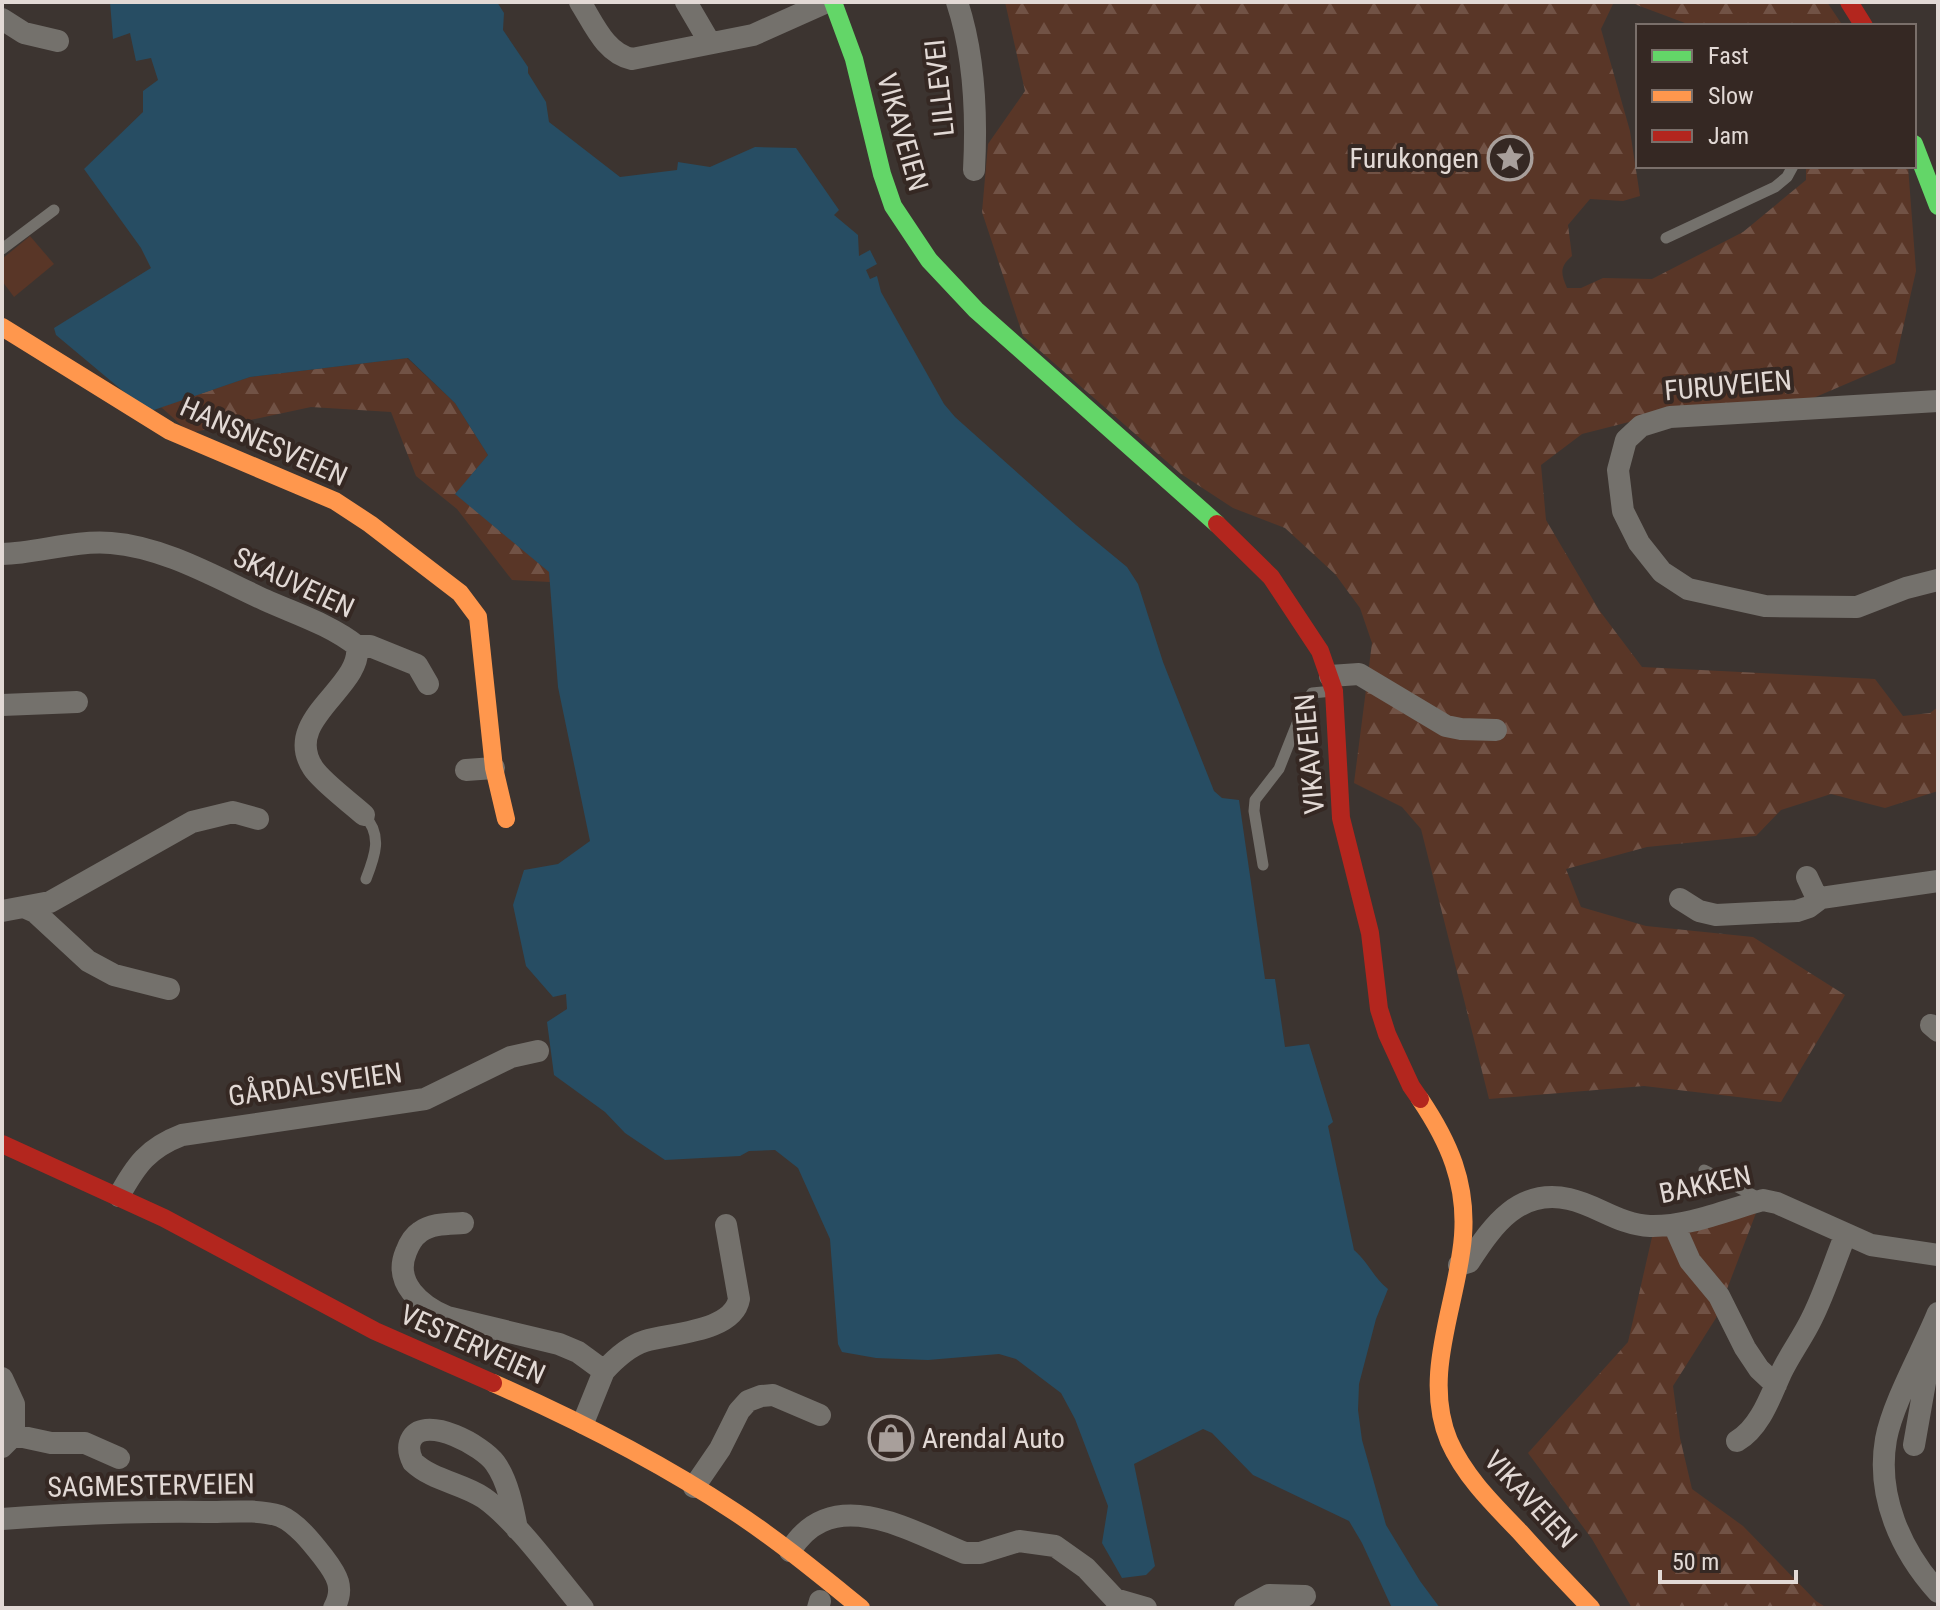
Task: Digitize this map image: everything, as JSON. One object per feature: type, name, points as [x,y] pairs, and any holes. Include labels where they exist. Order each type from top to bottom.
[{"type":"main road","name":"VIKAVEIEN","points":[[830,2],[854,59],[887,191],[915,242],[976,310],[1231,537],[1271,577],[1308,631],[1332,684],[1341,818],[1370,933],[1379,1009],[1411,1086],[1441,1130],[1459,1176],[1464,1215],[1459,1265],[1440,1361],[1441,1403],[1449,1440],[1472,1482],[1591,1608]]},
{"type":"main road","points":[[1849,2],[1863,24]]},
{"type":"main road","points":[[1916,149],[1937,202]]},
{"type":"main road","name":"HANSNESVEIEN","points":[[2,327],[170,431],[215,452],[306,486],[335,501],[460,593],[478,617],[494,768],[506,819]]},
{"type":"main road","name":"VESTERVEIEN","points":[[2,1147],[119,1196],[375,1331],[583,1423],[694,1487],[790,1551],[861,1608]]},
{"type":"street","points":[[580,2],[609,48],[621,57],[647,58],[753,35],[830,2]]},
{"type":"street","points":[[686,2],[710,43]]},
{"type":"street","name":"LILLEVEI","points":[[957,2],[977,118],[974,170]]},
{"type":"street","points":[[2,19],[24,33],[58,41]]},
{"type":"street","name":"FURUVEIEN","points":[[1938,401],[1670,417],[1641,426],[1626,440],[1618,470],[1623,511],[1639,543],[1662,572],[1688,589],[1765,606],[1857,607],[1906,588],[1938,580]]},
{"type":"street","name":"SKAUVEIEN","points":[[2,554],[80,544],[126,544],[194,568],[321,625],[357,646],[358,654],[351,674],[312,722],[307,749],[312,767],[364,815]]},
{"type":"street","points":[[357,646],[370,646],[417,665],[428,684]]},
{"type":"street","points":[[1332,684],[1359,674],[1446,726],[1496,730]]},
{"type":"street","points":[[2,705],[77,702]]},
{"type":"street","points":[[466,770],[494,768]]},
{"type":"street","points":[[2,911],[50,902],[192,822],[233,812],[258,819]]},
{"type":"street","points":[[1807,877],[1815,894],[1821,898]]},
{"type":"street","points":[[1680,899],[1699,911],[1716,915],[1797,911],[1821,898],[1938,881]]},
{"type":"street","points":[[26,908],[35,912],[88,961],[114,975],[169,989]]},
{"type":"street","name":"GÅRDALSVEIEN","points":[[119,1196],[140,1161],[163,1142],[182,1135],[425,1099],[511,1057],[538,1051]]},
{"type":"street","name":"BAKKEN","points":[[1459,1265],[1469,1262],[1509,1210],[1538,1197],[1569,1199],[1620,1220],[1647,1226],[1674,1225],[1763,1200],[1777,1203],[1871,1245],[1938,1255]]},
{"type":"street","points":[[463,1223],[432,1226],[419,1232],[410,1243],[404,1257],[403,1273],[409,1290],[420,1302],[447,1317],[559,1344],[578,1352],[604,1371]]},
{"type":"street","points":[[583,1423],[604,1371],[621,1355],[643,1341],[719,1323],[737,1307],[739,1299],[726,1225]]},
{"type":"street","points":[[1674,1225],[1690,1261],[1719,1296],[1745,1348],[1759,1369],[1776,1385]]},
{"type":"street","points":[[1737,1441],[1744,1437],[1759,1417],[1814,1316],[1845,1236]]},
{"type":"street","points":[[1938,1313],[1887,1437],[1883,1469],[1885,1490],[1901,1542],[1938,1592]]},
{"type":"street","points":[[1914,1445],[1930,1360],[1928,1337]]},
{"type":"street","points":[[2,1378],[14,1404],[8,1441],[85,1443],[119,1458]]},
{"type":"street","points":[[694,1487],[748,1401],[773,1395],[820,1415]]},
{"type":"street","points":[[517,1529],[503,1478],[488,1455],[453,1435],[428,1429],[413,1436],[409,1455],[420,1469],[483,1498],[517,1529],[583,1608]]},
{"type":"street","name":"SAGMESTERVEIEN","points":[[2,1519],[115,1511],[266,1513],[282,1517],[315,1546],[335,1573],[340,1587],[334,1608]]},
{"type":"street","points":[[790,1551],[808,1529],[839,1514],[878,1519],[965,1553],[980,1553],[1019,1541],[1037,1542],[1055,1546],[1072,1555],[1115,1599],[1146,1608]]},
{"type":"street","points":[[1245,1608],[1269,1595],[1305,1596]]},
{"type":"lane","points":[[1666,238],[1775,187],[1792,168]]},
{"type":"lane","points":[[2,249],[54,210]]},
{"type":"lane","points":[[1263,865],[1255,800],[1279,769],[1312,693],[1332,684]]},
{"type":"lane","points":[[364,815],[373,824],[376,843],[376,853],[366,879]]},
{"type":"lane","points":[[1704,1170],[1763,1200]]},
{"type":"green space","points":[[1005,2],[1614,2],[1601,29],[1630,131],[1640,196],[1623,201],[1590,199],[1568,225],[1572,256],[1562,271],[1567,288],[1581,288],[1603,278],[1652,279],[1743,232],[1806,180],[1806,168],[1908,168],[1916,271],[1895,363],[1797,405],[1688,407],[1582,434],[1541,465],[1546,520],[1599,610],[1642,667],[1875,679],[1903,716],[1930,713],[1938,707],[1938,791],[1885,808],[1831,794],[1781,810],[1756,836],[1647,847],[1566,869],[1581,907],[1646,926],[1753,937],[1845,995],[1781,1102],[1644,1086],[1489,1099],[1421,829],[1402,807],[1354,783],[1372,643],[1360,608],[1335,574],[1285,528],[1233,508],[1181,474],[1023,336],[982,212],[988,144],[1025,91]]},
{"type":"green space","points":[[1629,2],[1827,2],[1842,24],[1688,24]]},
{"type":"green space","points":[[30,236],[54,264],[14,297],[2,281],[2,259]]},
{"type":"green space","points":[[407,358],[455,403],[488,455],[456,494],[549,571],[550,582],[512,580],[457,509],[416,476],[391,412],[311,407],[190,433],[161,407],[250,377]]},
{"type":"green space","points":[[1756,1213],[1716,1318],[1673,1386],[1680,1438],[1692,1489],[1743,1526],[1816,1601],[1827,1608],[1632,1608],[1592,1539],[1528,1453],[1628,1342],[1655,1224]]},
{"type":"water","points":[[110,2],[497,2],[504,13],[503,30],[528,67],[528,73],[546,102],[549,122],[620,177],[677,170],[678,162],[710,167],[755,147],[796,148],[839,210],[834,215],[858,235],[859,256],[870,250],[877,264],[866,270],[870,279],[877,276],[881,292],[944,404],[1076,525],[1127,567],[1138,584],[1163,662],[1214,791],[1222,798],[1239,800],[1265,979],[1275,979],[1285,1047],[1309,1044],[1333,1122],[1328,1126],[1354,1250],[1388,1289],[1376,1319],[1359,1384],[1362,1440],[1386,1525],[1440,1608],[1392,1608],[1349,1521],[1253,1475],[1212,1433],[1203,1429],[1134,1464],[1155,1566],[1146,1575],[1122,1578],[1102,1543],[1108,1506],[1075,1419],[1061,1393],[1016,1359],[999,1354],[928,1360],[876,1358],[842,1352],[838,1344],[830,1239],[798,1168],[775,1150],[749,1151],[740,1156],[665,1160],[625,1133],[605,1112],[554,1075],[547,1022],[567,1009],[566,994],[553,997],[526,966],[513,905],[524,870],[558,864],[590,841],[558,687],[549,572],[455,494],[488,455],[455,403],[408,358],[250,377],[148,412],[56,335],[54,328],[151,268],[141,248],[84,169],[143,112],[143,91],[158,80],[151,58],[136,61],[130,33],[113,39]]},
{"type":"traffic: fast","points":[[833,2],[854,59],[882,174],[893,206],[929,260],[976,310],[1217,524]]},
{"type":"traffic: fast","points":[[1916,149],[1938,206]]},
{"type":"traffic: slow","points":[[2,327],[170,431],[335,501],[460,593],[478,617],[494,768],[506,819]]},
{"type":"traffic: slow","points":[[1420,1099],[1447,1147],[1462,1198],[1460,1261],[1440,1364],[1441,1416],[1449,1441],[1480,1490],[1591,1608]]},
{"type":"traffic: slow","points":[[493,1383],[617,1442],[706,1493],[799,1558],[861,1608]]},
{"type":"traffic: jam","points":[[1849,2],[1863,24]]},
{"type":"traffic: jam","points":[[1217,524],[1271,577],[1320,651],[1334,691],[1341,818],[1370,933],[1379,1009],[1387,1034],[1420,1099]]},
{"type":"traffic: jam","points":[[2,1144],[164,1218],[375,1331],[493,1383]]},
{"type":"place","name":"Furukongen","points":[[1510,158]]},
{"type":"place","name":"Arendal Auto","points":[[891,1438]]}]
